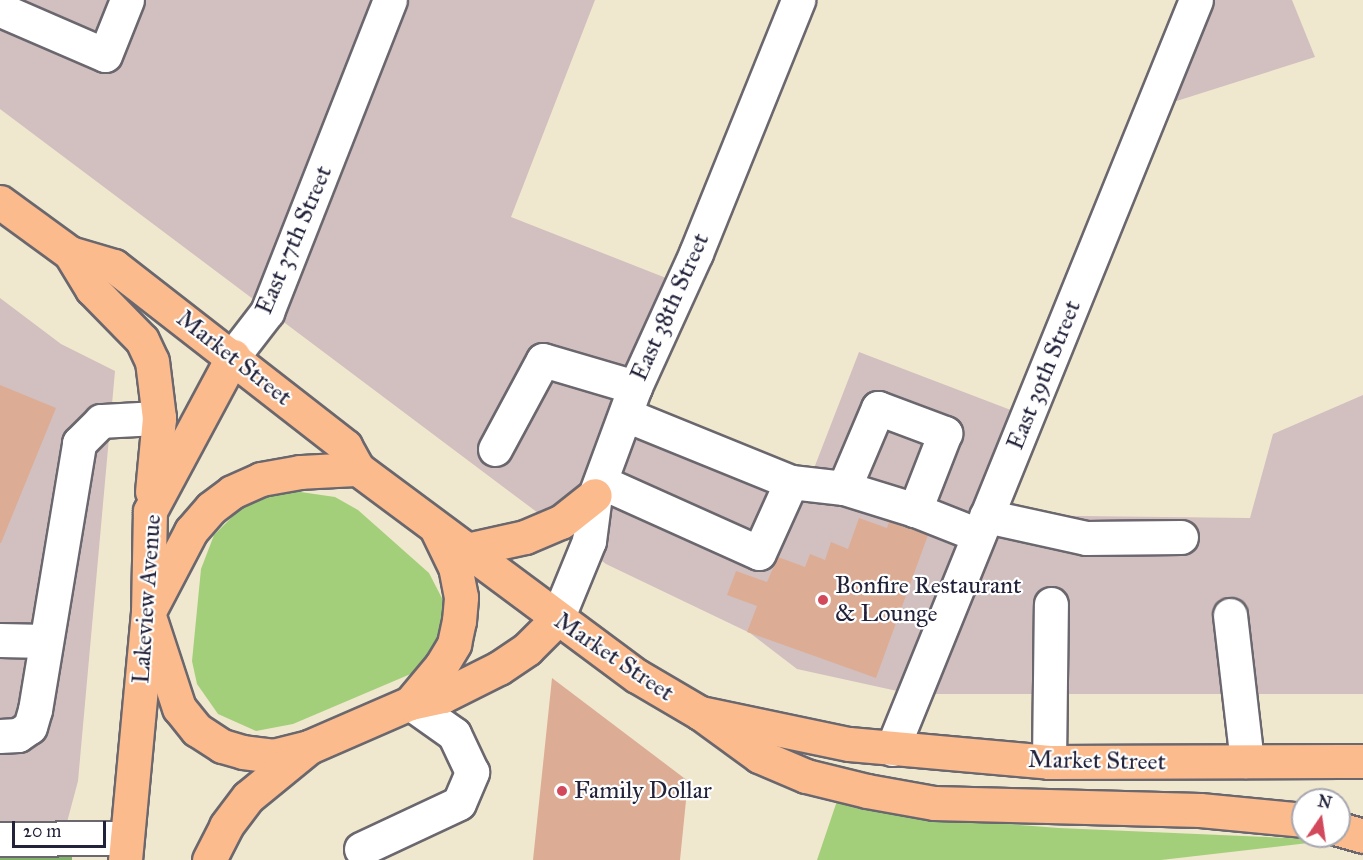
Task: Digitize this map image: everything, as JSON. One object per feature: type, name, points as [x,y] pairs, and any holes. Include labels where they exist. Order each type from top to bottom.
[{"type":"main road","name":"Market Street","points":[[0,202],[70,254],[114,266],[233,356],[345,446],[358,469],[557,619],[637,676],[700,712],[782,732],[892,749],[1049,762],[1363,761]]},
{"type":"main road","points":[[70,254],[92,289],[142,340],[156,381],[159,418],[150,511]]},
{"type":"main road","name":"Lakeview Avenue","points":[[125,849],[148,613],[150,511],[233,356]]},
{"type":"main road","points":[[358,469],[300,472],[261,479],[232,492],[211,508],[191,531],[148,613],[179,708],[197,730],[222,746],[243,752],[274,756],[309,747],[410,703],[443,696],[499,668],[527,649],[557,619]]},
{"type":"main road","points":[[466,550],[525,537],[561,522],[598,488]]},
{"type":"main road","points":[[410,703],[454,644],[459,621],[460,597],[455,567],[435,525]]},
{"type":"main road","points":[[700,712],[759,756],[806,776],[867,791],[934,803],[1200,810],[1291,819]]},
{"type":"main road","points":[[209,860],[226,826],[248,797],[309,747]]},
{"type":"street","points":[[5,8],[105,55],[127,0]]},
{"type":"street","name":"East 37th Street","points":[[233,356],[267,312],[390,0]]},
{"type":"street","name":"East 38th Street","points":[[557,619],[589,541],[598,488],[630,400],[696,253],[798,0]]},
{"type":"street","name":"East 39th Street","points":[[892,749],[1196,0]]},
{"type":"street","points":[[495,449],[543,360],[630,400],[791,482],[844,488],[915,510],[982,525],[1086,538],[1181,537]]},
{"type":"street","points":[[844,488],[878,408],[945,433],[915,510]]},
{"type":"street","points":[[0,736],[18,735],[30,727],[79,443],[101,422],[159,418]]},
{"type":"street","points":[[598,488],[759,553],[791,482]]},
{"type":"street","points":[[1049,762],[1051,604]]},
{"type":"street","points":[[1230,615],[1247,761]]},
{"type":"street","points":[[0,640],[46,641]]},
{"type":"street","points":[[361,849],[459,803],[472,772],[454,734],[410,703]]},
{"type":"street","points":[[0,839],[125,849]]},
{"type":"shaded area","points":[[0,0],[595,0],[511,217],[694,289],[647,409],[811,476],[859,352],[1034,419],[995,515],[1250,518],[1273,434],[1363,395],[1363,694],[911,694],[797,669],[750,633],[606,564],[0,109]]},
{"type":"shaded area","points":[[1206,0],[1292,0],[1315,57],[1164,105]]},
{"type":"shaded area","points":[[0,298],[61,344],[115,371],[78,781],[62,841],[0,841]]},
{"type":"green space","points":[[294,491],[335,497],[358,510],[429,573],[445,604],[440,640],[413,673],[293,724],[256,731],[218,714],[197,684],[192,661],[201,569],[214,535],[242,507],[254,499]]},
{"type":"green space","points":[[838,798],[929,818],[1059,828],[1291,838],[1291,845],[1161,860],[817,860]]},
{"type":"green space","points":[[0,848],[72,848],[72,860],[0,860]]},
{"type":"building","points":[[0,385],[56,408],[1,543],[0,543]]},
{"type":"building","name":"Bonfire Restaurant & Lounge","points":[[859,518],[887,528],[889,522],[928,535],[876,678],[747,632],[757,606],[727,595],[736,571],[767,582],[778,557],[805,567],[810,554],[825,560],[831,542],[848,549]]},
{"type":"building","points":[[552,678],[688,781],[680,860],[533,860]]},
{"type":"place","name":"Bonfire Restaurant & Lounge","points":[[823,600]]},
{"type":"place","name":"Family Dollar","points":[[562,791]]}]
